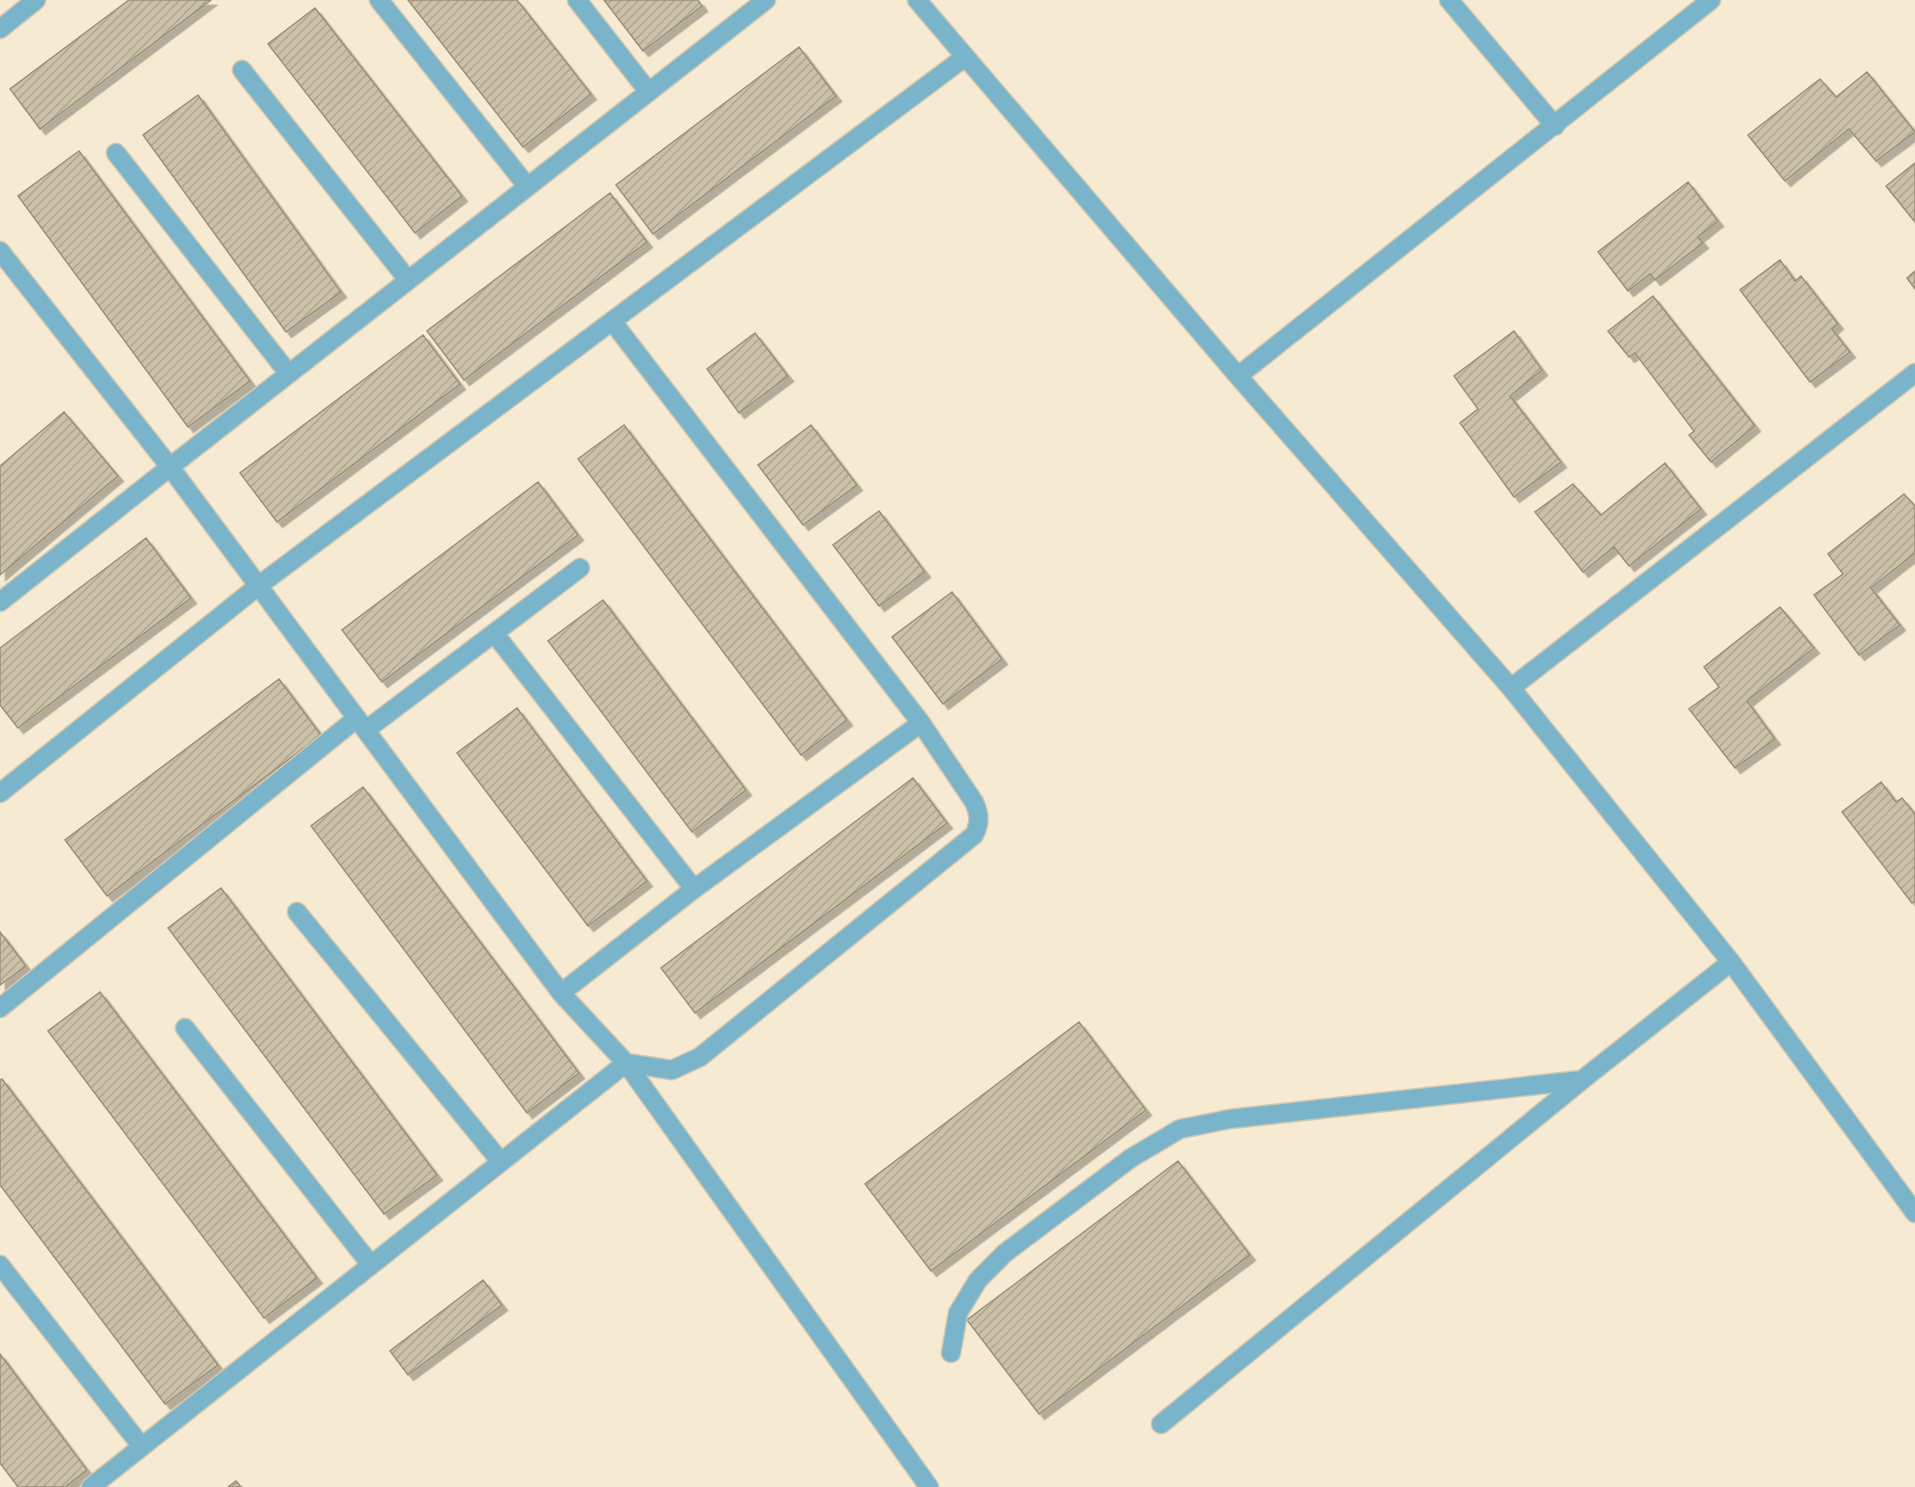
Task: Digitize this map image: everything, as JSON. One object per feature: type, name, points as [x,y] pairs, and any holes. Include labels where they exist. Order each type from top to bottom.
[{"type":"street","points":[[0,29],[36,0]]},
{"type":"street","points":[[380,0],[527,186]]},
{"type":"street","points":[[577,0],[648,91]]},
{"type":"street","points":[[0,602],[766,0]]},
{"type":"street","points":[[917,0],[1238,376],[1511,688],[1731,962],[1911,1200]]},
{"type":"street","points":[[1449,0],[1554,126]]},
{"type":"street","points":[[1238,376],[1711,0]]},
{"type":"street","points":[[0,793],[258,586],[965,57]]},
{"type":"street","points":[[242,70],[408,280]]},
{"type":"street","points":[[116,153],[289,374]]},
{"type":"street","points":[[0,250],[170,467],[561,993],[626,1063],[929,1487]]},
{"type":"street","points":[[91,1487],[626,1063],[672,1070],[700,1057],[974,835],[979,826],[979,813],[974,802],[921,723],[612,321]]},
{"type":"street","points":[[1511,688],[1915,373]]},
{"type":"street","points":[[0,1008],[362,724],[494,633],[580,568]]},
{"type":"street","points":[[494,633],[694,889]]},
{"type":"street","points":[[561,993],[694,889],[921,723]]},
{"type":"street","points":[[297,912],[501,1162]]},
{"type":"street","points":[[1161,1424],[1582,1080],[1731,962]]},
{"type":"street","points":[[185,1028],[371,1265]]},
{"type":"street","points":[[951,1353],[958,1312],[978,1280],[1005,1253],[1131,1158],[1180,1129],[1230,1119],[1582,1080]]},
{"type":"street","points":[[0,1265],[142,1446]]},
{"type":"building","points":[[129,0],[211,0],[40,129],[10,89]]},
{"type":"building","points":[[408,0],[517,0],[591,94],[523,147]]},
{"type":"building","points":[[604,0],[698,0],[702,6],[643,51]]},
{"type":"building","points":[[315,8],[462,196],[415,233],[268,44]]},
{"type":"building","points":[[799,47],[836,96],[653,234],[616,185]]},
{"type":"building","points":[[1867,72],[1915,132],[1876,161],[1849,129],[1785,181],[1748,135],[1820,79],[1836,97]]},
{"type":"building","points":[[198,95],[341,292],[286,332],[143,135]]},
{"type":"building","points":[[79,151],[250,381],[188,427],[18,196]]},
{"type":"building","points":[[1915,163],[1915,222],[1886,186]]},
{"type":"building","points":[[1688,182],[1718,221],[1698,237],[1703,243],[1655,280],[1650,274],[1628,291],[1598,252]]},
{"type":"building","points":[[610,193],[647,242],[464,380],[427,331]]},
{"type":"building","points":[[1780,260],[1795,281],[1801,276],[1838,324],[1832,329],[1850,352],[1810,382],[1740,290]]},
{"type":"building","points":[[1915,271],[1915,289],[1907,278]]},
{"type":"building","points":[[1653,296],[1755,426],[1711,462],[1689,435],[1694,431],[1635,353],[1629,357],[1608,331]]},
{"type":"building","points":[[1514,331],[1542,370],[1510,396],[1561,462],[1514,497],[1460,423],[1478,409],[1454,376]]},
{"type":"building","points":[[755,333],[788,376],[739,413],[707,369]]},
{"type":"building","points":[[423,335],[460,384],[277,522],[240,473]]},
{"type":"building","points":[[64,412],[118,476],[0,575],[0,466]]},
{"type":"building","points":[[624,425],[847,720],[801,755],[578,459]]},
{"type":"building","points":[[811,425],[857,485],[803,525],[758,465]]},
{"type":"building","points":[[1665,463],[1701,509],[1629,566],[1614,547],[1583,572],[1535,512],[1573,484],[1601,515]]},
{"type":"building","points":[[538,482],[578,535],[382,682],[342,630]]},
{"type":"building","points":[[1904,494],[1915,506],[1915,553],[1871,588],[1900,625],[1859,655],[1814,595],[1843,574],[1828,554]]},
{"type":"building","points":[[879,511],[925,572],[879,606],[833,545]]},
{"type":"building","points":[[146,538],[191,598],[18,728],[0,705],[0,648]]},
{"type":"building","points":[[952,592],[1002,659],[943,704],[892,637]]},
{"type":"building","points":[[603,600],[746,790],[692,832],[548,641]]},
{"type":"building","points":[[1780,607],[1814,648],[1747,701],[1775,739],[1735,768],[1689,709],[1719,687],[1704,667]]},
{"type":"building","points":[[279,679],[321,735],[107,896],[65,840]]},
{"type":"building","points":[[517,708],[647,881],[588,926],[457,753]]},
{"type":"building","points":[[913,778],[947,823],[695,1013],[661,968]]},
{"type":"building","points":[[1881,782],[1896,802],[1902,798],[1915,814],[1915,901],[1912,903],[1842,812]]},
{"type":"building","points":[[363,787],[579,1073],[527,1113],[311,826]]},
{"type":"building","points":[[221,888],[437,1175],[384,1214],[168,928]]},
{"type":"building","points":[[0,932],[26,966],[0,985]]},
{"type":"building","points":[[100,992],[317,1278],[264,1318],[48,1031]]},
{"type":"building","points":[[1079,1022],[1146,1110],[931,1271],[865,1184]]},
{"type":"building","points":[[2,1079],[218,1365],[165,1404],[0,1185],[0,1080]]},
{"type":"building","points":[[1178,1161],[1250,1255],[1039,1414],[967,1320]]},
{"type":"building","points":[[483,1280],[502,1305],[408,1375],[390,1351]]},
{"type":"building","points":[[0,1354],[87,1470],[65,1487],[18,1487],[0,1463]]},
{"type":"building","points":[[236,1481],[241,1487],[228,1487]]}]
